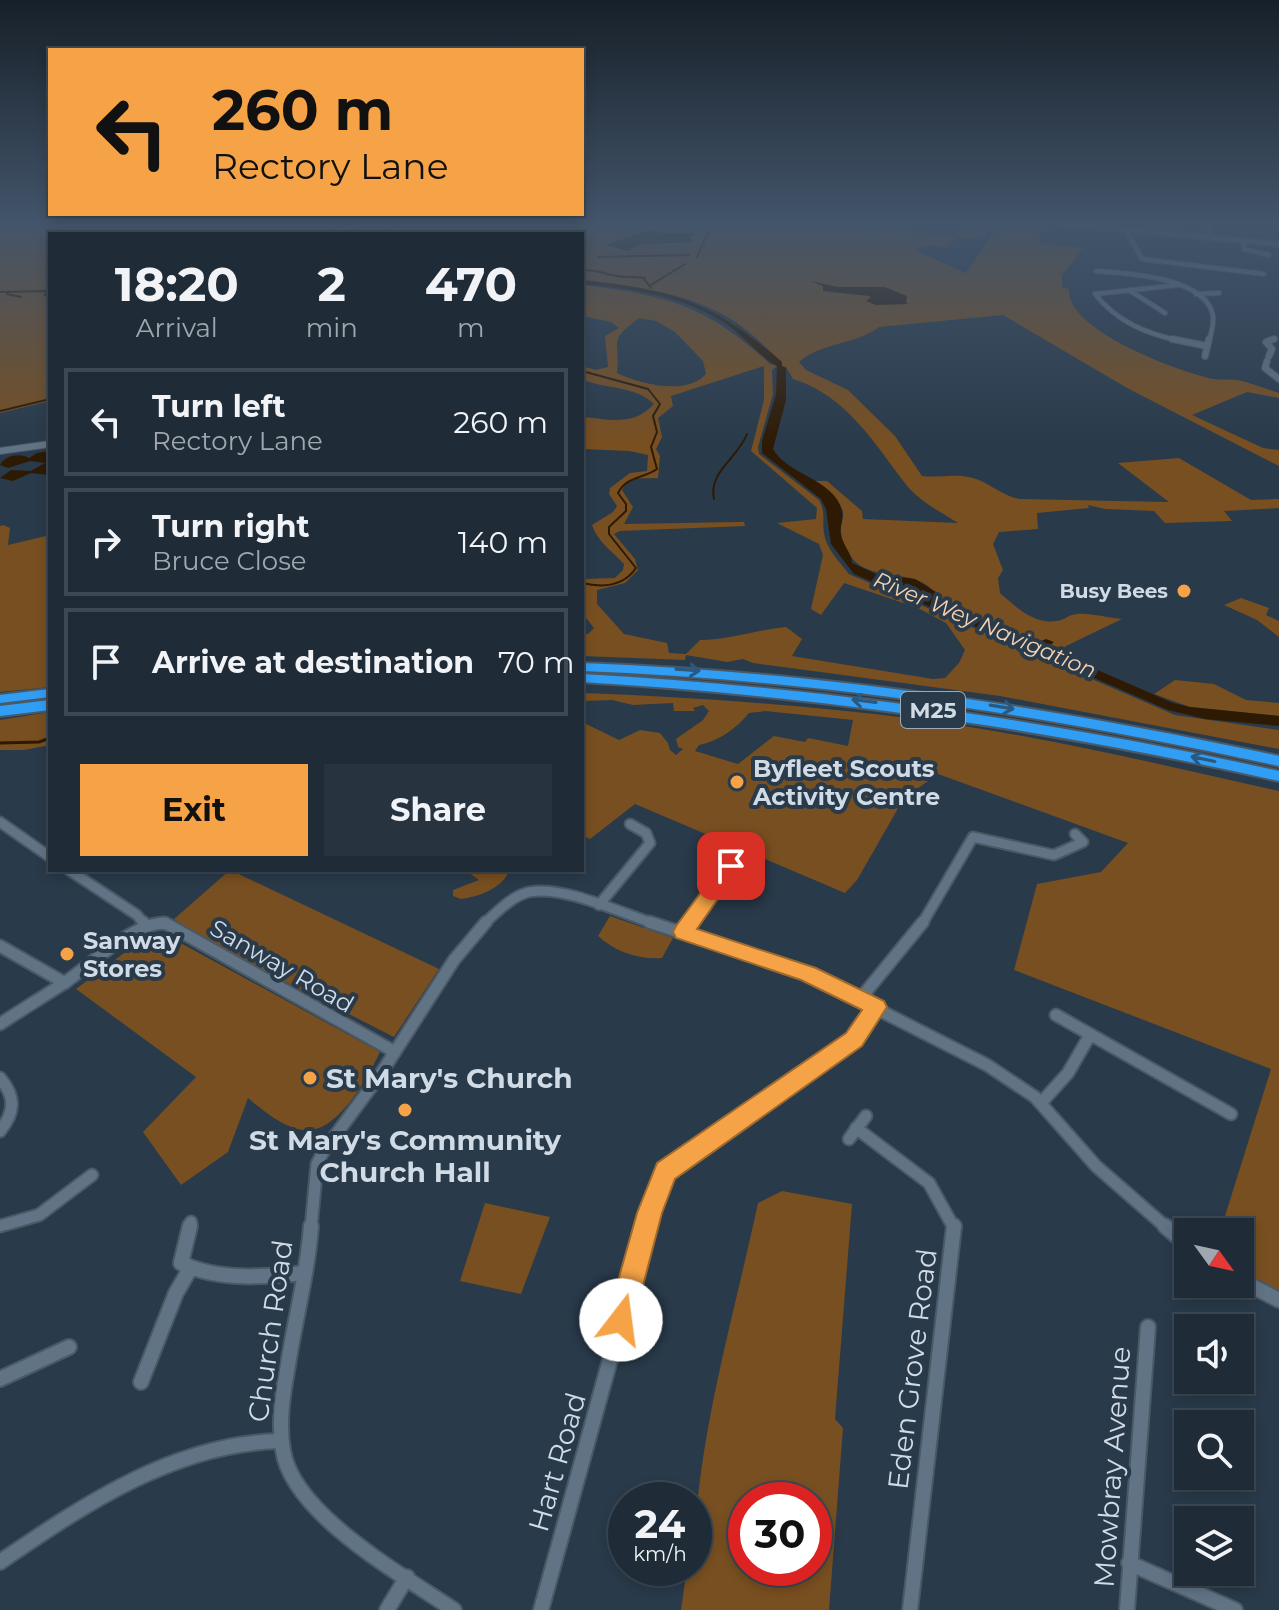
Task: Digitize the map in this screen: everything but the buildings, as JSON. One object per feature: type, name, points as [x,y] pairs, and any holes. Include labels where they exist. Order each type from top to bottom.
[{"type":"highway","name":"M25","points":[[584,667],[724,673],[935,697],[1058,716],[1279,761]]},
{"type":"highway","name":"M25","points":[[584,678],[733,687],[935,710],[1127,744],[1279,776]]},
{"type":"highway","points":[[0,699],[48,693]]},
{"type":"highway","points":[[0,711],[48,705]]},
{"type":"street","points":[[1097,296],[1113,314],[1137,327],[1207,346]]},
{"type":"street","points":[[1139,296],[1165,313]]},
{"type":"street","points":[[1198,296],[1213,316],[1204,356]]},
{"type":"street","points":[[1278,329],[1277,339],[1266,342],[1272,349],[1265,368],[1279,379]]},
{"type":"street","points":[[0,451],[48,444]]},
{"type":"street","points":[[0,822],[48,856]]},
{"type":"street","points":[[599,905],[650,843],[649,835],[643,829],[630,824]]},
{"type":"street","points":[[860,999],[921,926],[973,837],[1054,855],[1082,841]]},
{"type":"street","points":[[710,857],[743,872]]},
{"type":"street","points":[[683,932],[731,866]]},
{"type":"street","name":"Sanway Road","points":[[72,872],[137,915],[146,926],[165,923],[176,928],[395,1052]]},
{"type":"street","name":"Church Road","points":[[454,1610],[351,1538],[311,1504],[287,1468],[281,1441],[282,1402],[305,1273],[317,1164],[326,1144],[395,1052],[463,947],[506,902],[525,891],[540,888],[599,905],[808,974],[987,1065],[1041,1103],[1096,1166],[1174,1234]]},
{"type":"street","points":[[0,1024],[146,926]]},
{"type":"street","points":[[0,946],[65,983]]},
{"type":"street","name":"Hart Road","points":[[541,1610],[659,1182],[671,1165],[854,1040],[877,1007]]},
{"type":"street","points":[[1056,1015],[1231,1114]]},
{"type":"street","points":[[1041,1103],[1068,1073],[1090,1035]]},
{"type":"street","points":[[0,1078],[14,1097],[15,1109],[0,1131]]},
{"type":"street","name":"Eden Grove Road","points":[[866,1116],[852,1133],[929,1183],[954,1226],[910,1610]]},
{"type":"street","points":[[0,1226],[32,1219],[59,1204],[92,1175]]},
{"type":"street","points":[[191,1222],[181,1263],[190,1269],[255,1276],[305,1273]]},
{"type":"street","points":[[141,1382],[176,1293],[190,1269]]},
{"type":"street","points":[[1254,1287],[1279,1300]]},
{"type":"street","name":"Mowbray Avenue","points":[[1127,1610],[1148,1327]]},
{"type":"street","points":[[0,1379],[69,1347]]},
{"type":"street","points":[[0,1562],[75,1512],[145,1475],[204,1453],[261,1439],[281,1441]]},
{"type":"street","points":[[1129,1563],[1235,1610]]},
{"type":"street","points":[[387,1610],[407,1577]]},
{"type":"shaded area","points":[[0,296],[48,296],[48,401],[0,413]]},
{"type":"shaded area","points":[[584,296],[650,296],[684,306],[726,328],[770,364],[777,366],[772,370],[773,394],[758,447],[759,454],[819,500],[827,544],[849,574],[1175,715],[1279,730],[1279,749],[1000,696],[753,663],[743,659],[727,662],[686,655],[685,660],[584,656],[584,634],[594,628],[584,616],[584,579],[615,578],[623,570],[624,564],[601,541],[592,525],[617,506],[609,494],[610,488],[630,473],[647,471],[648,455],[584,449],[584,417],[629,419],[654,404],[638,394],[584,380],[584,367],[596,370],[608,367],[605,336],[619,328],[611,322],[584,316]],"holes":[[[639,318],[656,321],[675,332],[703,361],[706,374],[698,381],[687,385],[663,386],[617,373],[617,342],[622,332]],[[764,366],[764,400],[751,451],[817,508],[816,519],[777,523],[819,544],[823,555],[811,609],[821,615],[844,583],[918,608],[946,623],[965,650],[959,663],[945,678],[933,679],[792,656],[802,639],[786,627],[700,640],[686,654],[669,653],[667,643],[624,634],[597,604],[597,590],[625,583],[638,570],[635,559],[614,534],[620,531],[745,526],[744,522],[624,524],[633,507],[622,490],[625,485],[642,478],[658,478],[660,456],[656,449],[662,437],[658,418],[673,406],[671,396]]]},
{"type":"shaded area","points":[[675,296],[1071,296],[1085,319],[1127,347],[1197,375],[1243,381],[1279,393],[1279,398],[1247,392],[1192,415],[1263,448],[1279,450],[1279,466],[1129,389],[1003,315],[879,327],[808,355],[799,362],[806,370],[848,390],[895,436],[922,476],[973,478],[1020,499],[1169,502],[1118,463],[1179,458],[1251,500],[1279,499],[1279,508],[1224,511],[1232,521],[1165,523],[1154,511],[1105,509],[1088,505],[1089,508],[1037,513],[1038,529],[999,532],[993,544],[1003,570],[998,578],[1000,593],[1020,610],[1043,621],[1083,614],[1122,619],[1066,646],[1060,653],[1048,647],[1053,642],[1046,640],[1037,643],[939,602],[933,591],[915,579],[880,573],[858,564],[842,540],[842,508],[831,494],[813,481],[827,481],[862,511],[863,519],[958,523],[909,488],[843,408],[811,386],[793,379],[782,362],[734,321]]},
{"type":"shaded area","points":[[0,526],[10,528],[8,545],[48,535],[48,687],[0,692]]},
{"type":"shaded area","points":[[1241,598],[1269,608],[1266,615],[1279,621],[1279,637],[1257,620],[1224,605]]},
{"type":"shaded area","points":[[1175,680],[1214,684],[1246,700],[1279,703],[1279,716],[1190,707],[1154,694]]},
{"type":"shaded area","points":[[584,693],[707,699],[915,719],[1053,742],[1279,791],[1279,1295],[1254,1281],[1254,1218],[1224,1218],[1271,1069],[1014,970],[1037,884],[1101,872],[1128,843],[938,774],[904,798],[857,880],[845,893],[635,804],[590,839],[584,836],[584,723],[619,740],[640,730],[660,733],[676,755],[683,749],[678,747],[676,739],[703,720],[709,711],[703,705],[693,708],[695,711],[674,711],[673,703],[633,705],[612,700],[584,702]],"holes":[[[765,711],[853,720],[848,746],[808,738],[805,742],[774,736],[738,764],[695,751],[699,745],[727,734],[749,713]]]},
{"type":"shaded area","points":[[48,712],[48,745],[0,750],[0,720]]},
{"type":"shaded area","points":[[228,872],[234,872],[439,969],[394,1037],[203,940],[174,919]]},
{"type":"shaded area","points":[[468,872],[508,872],[502,882],[482,894],[461,899],[453,896],[453,890],[479,880]]},
{"type":"shaded area","points":[[610,916],[673,938],[662,958],[628,954],[605,942],[598,936]]},
{"type":"shaded area","points":[[152,932],[166,935],[380,1052],[350,1102],[328,1123],[316,1129],[303,1130],[281,1122],[248,1098],[228,1152],[181,1185],[143,1132],[196,1077],[76,989]]},
{"type":"shaded area","points":[[782,1191],[852,1204],[835,1419],[843,1428],[832,1571],[832,1482],[728,1482],[728,1586],[831,1586],[829,1610],[681,1610],[684,1586],[712,1586],[712,1482],[700,1482],[727,1338],[758,1203]]},
{"type":"shaded area","points":[[485,1203],[550,1217],[521,1294],[460,1281]]},
{"type":"water","name":"River Wey Navigation","points":[[658,296],[673,296],[712,312],[782,362],[786,368],[786,400],[773,449],[780,458],[821,484],[838,500],[842,511],[841,535],[852,563],[876,574],[915,579],[936,592],[939,602],[1037,643],[1046,639],[1054,642],[1048,647],[1054,651],[1173,703],[1279,716],[1279,726],[1205,719],[1168,710],[854,574],[831,544],[826,509],[821,499],[762,453],[762,441],[776,394],[777,366],[725,323],[709,313]]},
{"type":"water","points":[[907,296],[906,303],[909,304],[876,305],[866,301],[871,297]]},
{"type":"water","points":[[48,451],[48,475],[31,473],[13,481],[0,478],[11,470],[31,471],[45,463],[30,461],[8,468],[0,465],[5,459],[17,455],[29,458]]},
{"type":"waterway","points":[[17,296],[21,297]]},
{"type":"waterway","points":[[584,372],[648,389],[660,404],[653,416],[657,432],[651,447],[657,469],[622,487],[618,493],[626,504],[626,511],[609,527],[609,534],[636,568],[619,582],[584,583]]},
{"type":"waterway","points":[[0,411],[48,399]]},
{"type":"waterway","points":[[714,499],[713,489],[719,473],[747,434]]},
{"type":"waterway","points":[[0,743],[39,742],[48,739]]},
{"type":"place","name":"Busy Bees","points":[[1184,591]]},
{"type":"place","name":"Byfleet Scouts Activity Centre","points":[[737,782]]},
{"type":"place","name":"Sanway Stores","points":[[67,954]]},
{"type":"place","name":"St Mary's Church","points":[[310,1078]]},
{"type":"place","name":"St Mary's Community Church Hall","points":[[405,1110]]},
{"type":"route","points":[[621,1320],[659,1182],[665,1171],[854,1040],[877,1007],[808,974],[683,932],[731,866]]}]
